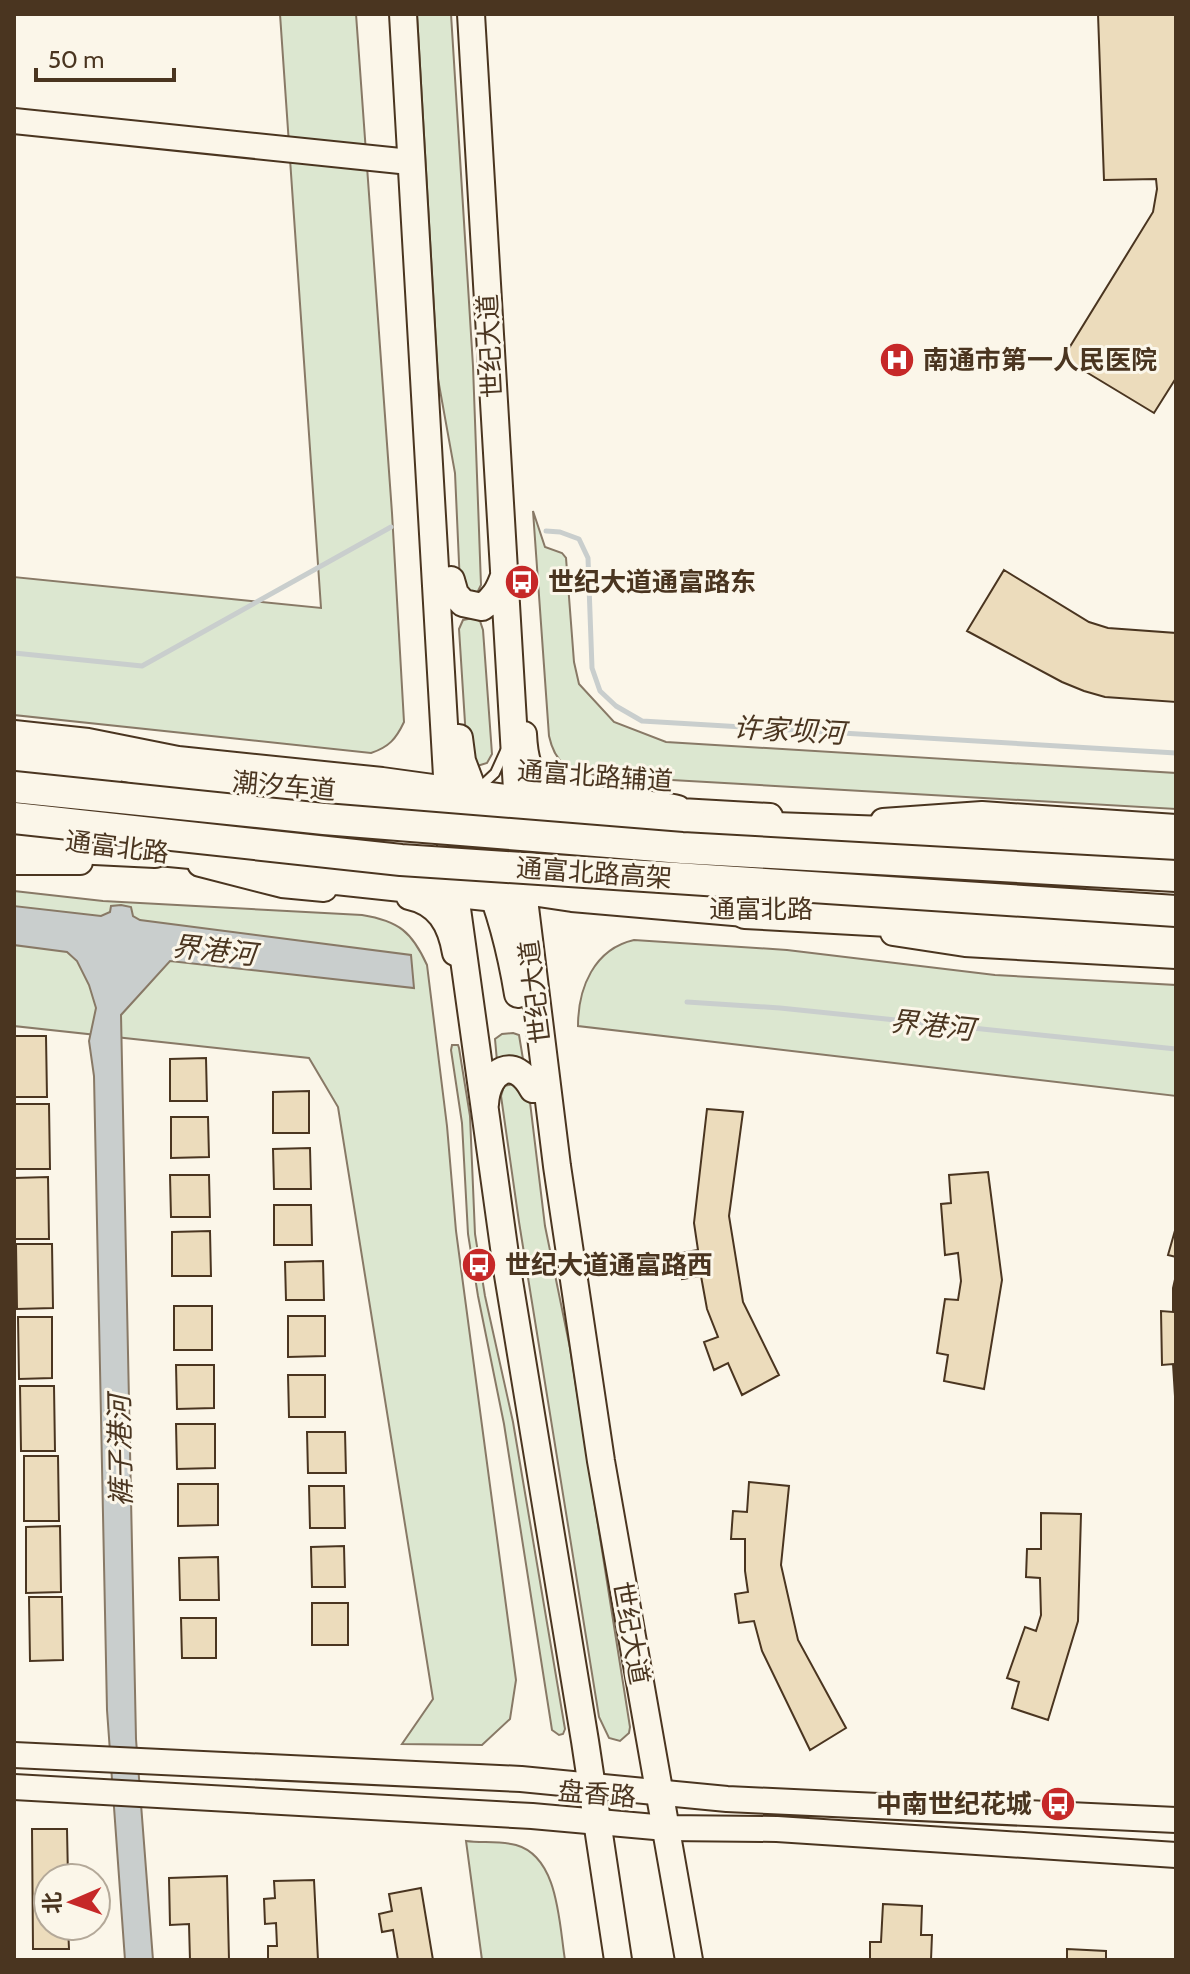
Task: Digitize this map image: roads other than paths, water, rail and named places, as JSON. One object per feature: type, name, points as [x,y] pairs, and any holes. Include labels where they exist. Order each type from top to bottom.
[{"type":"highway","points":[[14,750],[86,758],[209,783]]},
{"type":"highway","name":"通富北路高架","points":[[14,787],[309,817],[651,846],[1176,876]]},
{"type":"highway","name":"通富北路高架","points":[[14,818],[401,860],[1176,911]]},
{"type":"highway","points":[[746,827],[879,827],[1176,851]]},
{"type":"highway","points":[[14,845],[155,852]]},
{"type":"highway","points":[[745,913],[1176,937]]},
{"type":"main road","points":[[403,14],[418,291],[463,798],[522,887]]},
{"type":"main road","name":"世纪大道","points":[[471,14],[522,887],[557,1166],[584,1347],[622,1584],[689,1960]]},
{"type":"main road","points":[[418,291],[445,449],[463,798],[451,835],[454,888],[489,1148],[618,1960]]},
{"type":"main road","points":[[451,580],[455,594],[463,603],[482,607],[505,586]]},
{"type":"main road","points":[[14,771],[141,786],[311,783],[396,802],[451,835],[472,857],[493,893],[511,950],[551,1222],[584,1347]]},
{"type":"main road","points":[[311,783],[396,802],[463,798],[746,827],[844,843],[1176,859]]},
{"type":"main road","name":"通富北路","points":[[14,835],[493,893],[522,887],[572,903],[629,908],[745,913],[826,909],[1176,928]]},
{"type":"main road","points":[[572,903],[629,908]]},
{"type":"main road","points":[[484,1108],[486,1088],[492,1077],[502,1070],[515,1070],[526,1076],[533,1089]]},
{"type":"street","points":[[14,121],[410,162]]},
{"type":"street","points":[[505,586],[520,664],[528,766],[549,791],[569,796],[657,803],[746,827]]},
{"type":"street","points":[[14,733],[88,741],[311,783]]},
{"type":"street","name":"通富北路辅道","points":[[516,804],[688,811],[879,827],[982,814],[1176,827]]},
{"type":"street","points":[[155,852],[282,885],[400,895],[422,900],[437,910],[448,924],[456,958],[470,1058],[489,1148]]},
{"type":"street","points":[[14,862],[154,863],[454,888]]},
{"type":"street","points":[[629,908],[873,931],[965,944],[1176,956]]},
{"type":"street","name":"盘香路","points":[[14,1755],[521,1779],[727,1799],[1176,1820]]},
{"type":"street","name":"盘香路","points":[[14,1787],[597,1821],[666,1828],[777,1829],[1176,1855]]},
{"type":"lane","points":[[463,798],[495,773],[512,733]]},
{"type":"lane","name":"潮汐车道","points":[[14,779],[309,809],[463,798]]},
{"type":"lane","points":[[516,804],[569,796]]},
{"type":"lane","points":[[400,895],[454,888]]},
{"type":"water","name":"裤子港河","points":[[14,906],[101,916],[110,912],[111,906],[131,907],[133,916],[140,920],[411,955],[414,988],[170,961],[121,1015],[136,1739],[153,1960],[125,1960],[107,1710],[94,1076],[89,1041],[96,1008],[77,961],[67,952],[14,945]]},
{"type":"waterway","name":"许家坝河","points":[[14,653],[142,666],[391,527]]},
{"type":"waterway","name":"许家坝河","points":[[546,531],[579,539],[588,558],[592,668],[600,691],[616,706],[642,721],[1176,753]]},
{"type":"waterway","name":"界港河","points":[[687,1002],[780,1008],[1176,1049]]},
{"type":"place","name":"南通市第一人民医院","points":[[897,360]]},
{"type":"place","name":"世纪大道通富路东","points":[[522,582]]},
{"type":"place","name":"世纪大道通富路西","points":[[479,1265]]},
{"type":"place","name":"中南世纪花城","points":[[1058,1804]]}]
